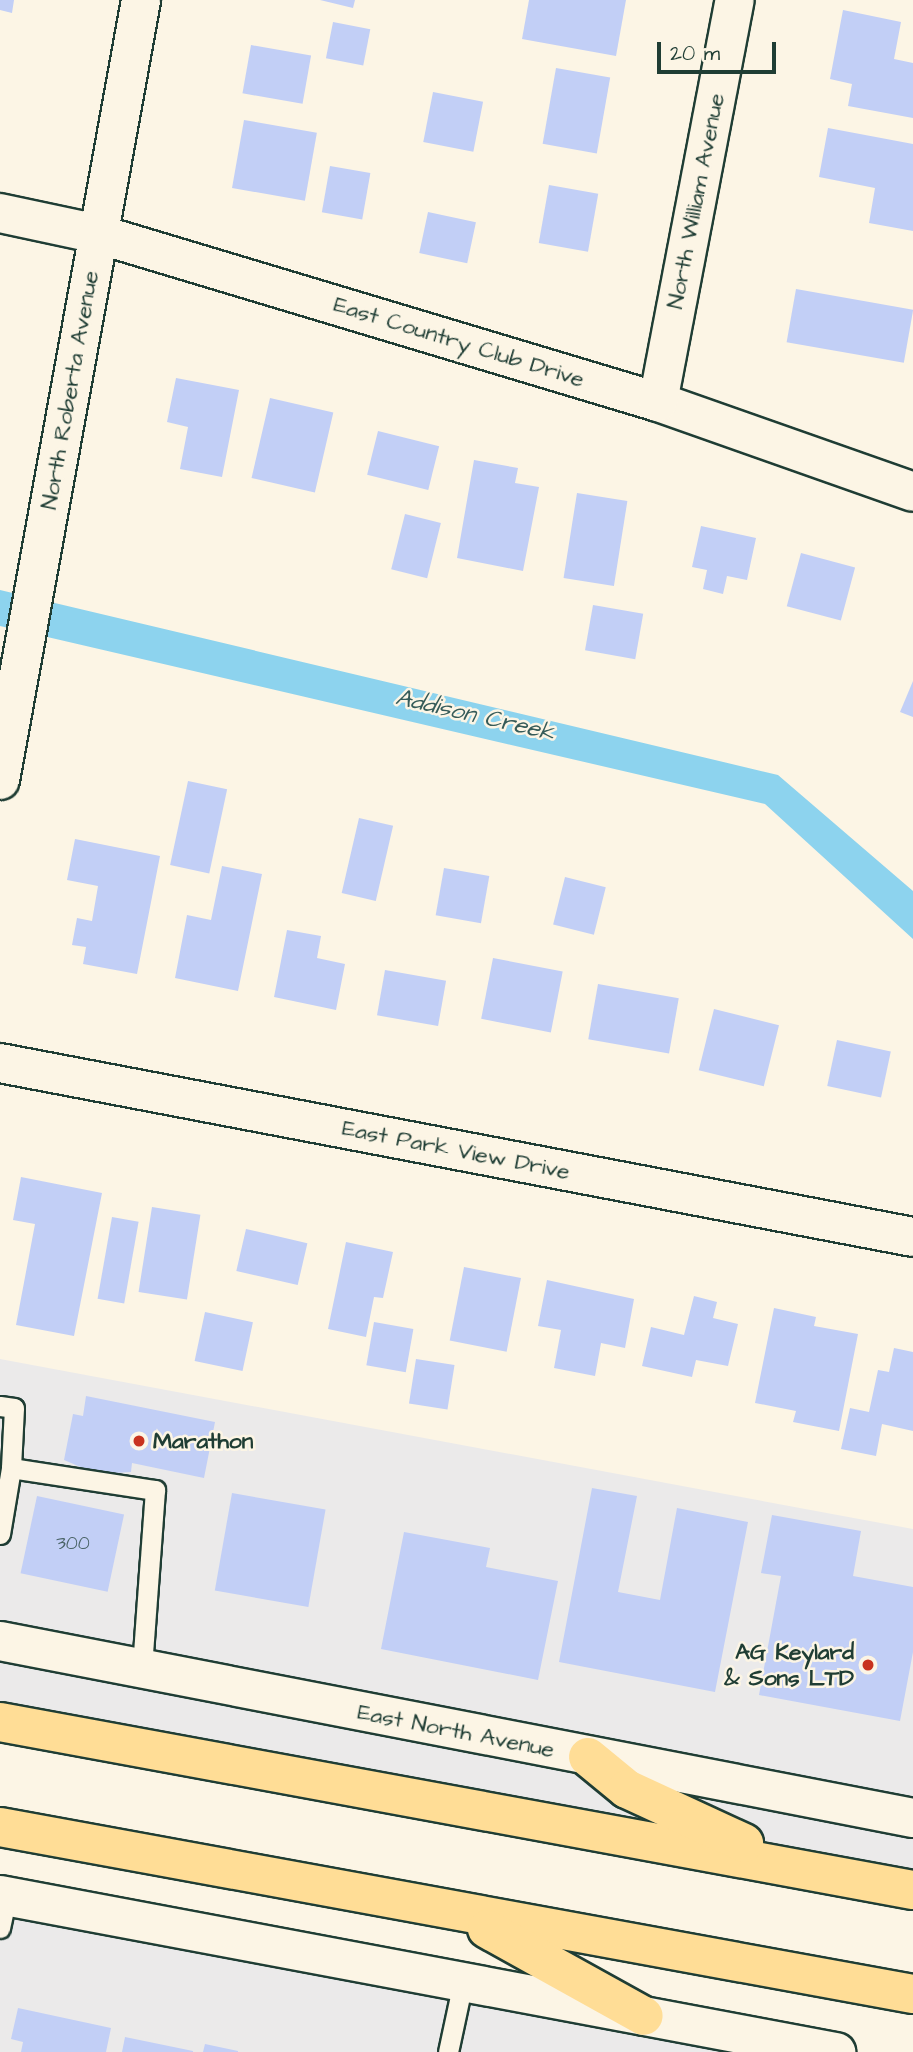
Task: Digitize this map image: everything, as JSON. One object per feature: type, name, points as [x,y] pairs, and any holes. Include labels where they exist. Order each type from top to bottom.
[{"type":"main road","points":[[0,1722],[913,1890]]},
{"type":"main road","points":[[588,1757],[627,1788],[794,1866]]},
{"type":"main road","points":[[0,1827],[913,1994]]},
{"type":"main road","points":[[454,1912],[583,1979],[644,2016]]},
{"type":"street","name":"North Roberta Avenue","points":[[0,780],[141,0]]},
{"type":"street","name":"North William Avenue","points":[[658,402],[735,0]]},
{"type":"street","name":"East Country Club Drive","points":[[0,212],[98,234],[658,402],[913,492]]},
{"type":"street","name":"East Park View Drive","points":[[0,1063],[913,1237]]},
{"type":"street","name":"East North Avenue","points":[[0,1641],[913,1818]]},
{"type":"street","points":[[2,1906],[463,1982],[836,2052]]},
{"type":"lane","points":[[0,1406],[14,1408],[11,1468],[0,1529]]},
{"type":"lane","points":[[11,1468],[155,1490],[142,1668]]},
{"type":"lane","points":[[448,2052],[463,1982]]},
{"type":"shaded area","points":[[0,1359],[913,1529],[913,1888],[0,1722]]},
{"type":"shaded area","points":[[0,1895],[836,2052],[0,2052]]},
{"type":"water","name":"Addison Creek","points":[[0,590],[778,775],[913,891],[913,939],[765,804],[0,626]]},
{"type":"building","points":[[0,0],[14,0],[12,13],[0,10]]},
{"type":"building","points":[[320,0],[355,0],[353,8]]},
{"type":"building","points":[[529,0],[626,0],[616,56],[522,39]]},
{"type":"building","points":[[843,10],[901,22],[894,59],[913,63],[913,118],[848,106],[852,84],[830,79]]},
{"type":"building","points":[[333,22],[370,29],[363,66],[326,58]]},
{"type":"building","points":[[251,45],[311,56],[303,104],[242,93]]},
{"type":"building","points":[[556,68],[610,78],[597,153],[543,144]]},
{"type":"building","points":[[433,92],[483,102],[473,152],[423,142]]},
{"type":"building","points":[[244,120],[317,133],[305,201],[232,188]]},
{"type":"building","points":[[828,128],[913,144],[913,231],[869,223],[875,188],[819,177]]},
{"type":"building","points":[[330,166],[370,173],[362,219],[322,212]]},
{"type":"building","points":[[549,185],[598,194],[588,252],[539,243]]},
{"type":"building","points":[[428,212],[476,222],[467,263],[419,253]]},
{"type":"building","points":[[796,289],[913,310],[904,363],[787,342]]},
{"type":"building","points":[[176,378],[239,390],[222,477],[180,469],[188,427],[167,422]]},
{"type":"building","points":[[270,398],[333,413],[315,493],[252,478]]},
{"type":"building","points":[[378,431],[439,446],[428,490],[367,475]]},
{"type":"building","points":[[474,460],[518,468],[515,483],[539,487],[523,571],[457,558]]},
{"type":"building","points":[[577,493],[627,501],[614,586],[564,578]]},
{"type":"building","points":[[405,514],[441,523],[427,578],[391,569]]},
{"type":"building","points":[[701,526],[756,538],[747,580],[727,576],[723,594],[703,589],[707,570],[692,567]]},
{"type":"building","points":[[801,553],[855,567],[841,621],[787,606]]},
{"type":"building","points":[[593,605],[643,614],[635,659],[585,650]]},
{"type":"building","points":[[913,681],[913,717],[900,712]]},
{"type":"building","points":[[188,781],[227,789],[209,873],[170,865]]},
{"type":"building","points":[[359,818],[393,826],[376,901],[342,893]]},
{"type":"building","points":[[75,839],[160,856],[137,974],[83,964],[86,947],[72,945],[77,918],[92,921],[98,886],[67,880]]},
{"type":"building","points":[[222,866],[262,874],[238,991],[175,978],[187,915],[211,920]]},
{"type":"building","points":[[444,868],[489,876],[481,923],[436,915]]},
{"type":"building","points":[[565,877],[606,887],[594,935],[553,925]]},
{"type":"building","points":[[287,930],[321,936],[317,958],[345,964],[336,1010],[274,997]]},
{"type":"building","points":[[493,958],[563,972],[551,1032],[481,1019]]},
{"type":"building","points":[[385,970],[446,981],[438,1026],[377,1015]]},
{"type":"building","points":[[598,984],[679,998],[669,1053],[588,1039]]},
{"type":"building","points":[[714,1009],[779,1025],[764,1086],[699,1070]]},
{"type":"building","points":[[837,1040],[891,1051],[881,1097],[827,1086]]},
{"type":"building","points":[[21,1177],[102,1193],[74,1336],[16,1325],[35,1224],[13,1220]]},
{"type":"building","points":[[152,1207],[200,1215],[187,1300],[139,1292]]},
{"type":"building","points":[[112,1217],[139,1222],[124,1303],[98,1299]]},
{"type":"building","points":[[246,1229],[307,1243],[298,1285],[236,1271]]},
{"type":"building","points":[[346,1242],[393,1252],[383,1298],[374,1297],[366,1337],[328,1329]]},
{"type":"building","points":[[464,1267],[521,1278],[507,1352],[450,1341]]},
{"type":"building","points":[[547,1280],[634,1299],[625,1348],[601,1343],[595,1376],[554,1368],[561,1330],[538,1326]]},
{"type":"building","points":[[694,1296],[717,1302],[713,1318],[738,1324],[728,1366],[696,1360],[692,1377],[642,1366],[651,1327],[684,1335]]},
{"type":"building","points":[[774,1308],[816,1317],[814,1326],[858,1334],[839,1431],[793,1422],[796,1411],[755,1403]]},
{"type":"building","points":[[205,1312],[253,1322],[243,1371],[195,1361]]},
{"type":"building","points":[[374,1322],[413,1329],[406,1372],[366,1365]]},
{"type":"building","points":[[894,1348],[913,1352],[913,1431],[882,1424],[876,1456],[841,1449],[850,1408],[869,1412],[878,1370],[889,1372]]},
{"type":"building","points":[[416,1359],[455,1365],[447,1410],[409,1403]]},
{"type":"building","name":"Marathon","points":[[86,1396],[215,1422],[204,1478],[132,1463],[131,1472],[97,1474],[64,1460],[73,1414],[83,1416]]},
{"type":"building","points":[[592,1488],[637,1496],[618,1592],[660,1600],[677,1508],[748,1522],[715,1692],[559,1662]]},
{"type":"building","points":[[232,1493],[326,1509],[308,1607],[215,1590]]},
{"type":"building","name":"Marathon","points":[[37,1496],[124,1515],[108,1592],[21,1573]]},
{"type":"building","points":[[772,1515],[861,1531],[853,1576],[913,1587],[913,1652],[900,1721],[759,1695],[781,1576],[761,1573]]},
{"type":"building","points":[[404,1532],[490,1548],[486,1567],[558,1581],[538,1680],[381,1649]]},
{"type":"building","points":[[18,2008],[111,2028],[106,2052],[21,2052],[23,2042],[11,2039]]},
{"type":"building","points":[[125,2037],[193,2051],[193,2052],[122,2052]]},
{"type":"building","points":[[205,2044],[238,2051],[238,2052],[203,2052]]},
{"type":"place","name":"Marathon","points":[[139,1441]]},
{"type":"place","name":"AG Keylard & Sons LTD","points":[[868,1665]]}]
